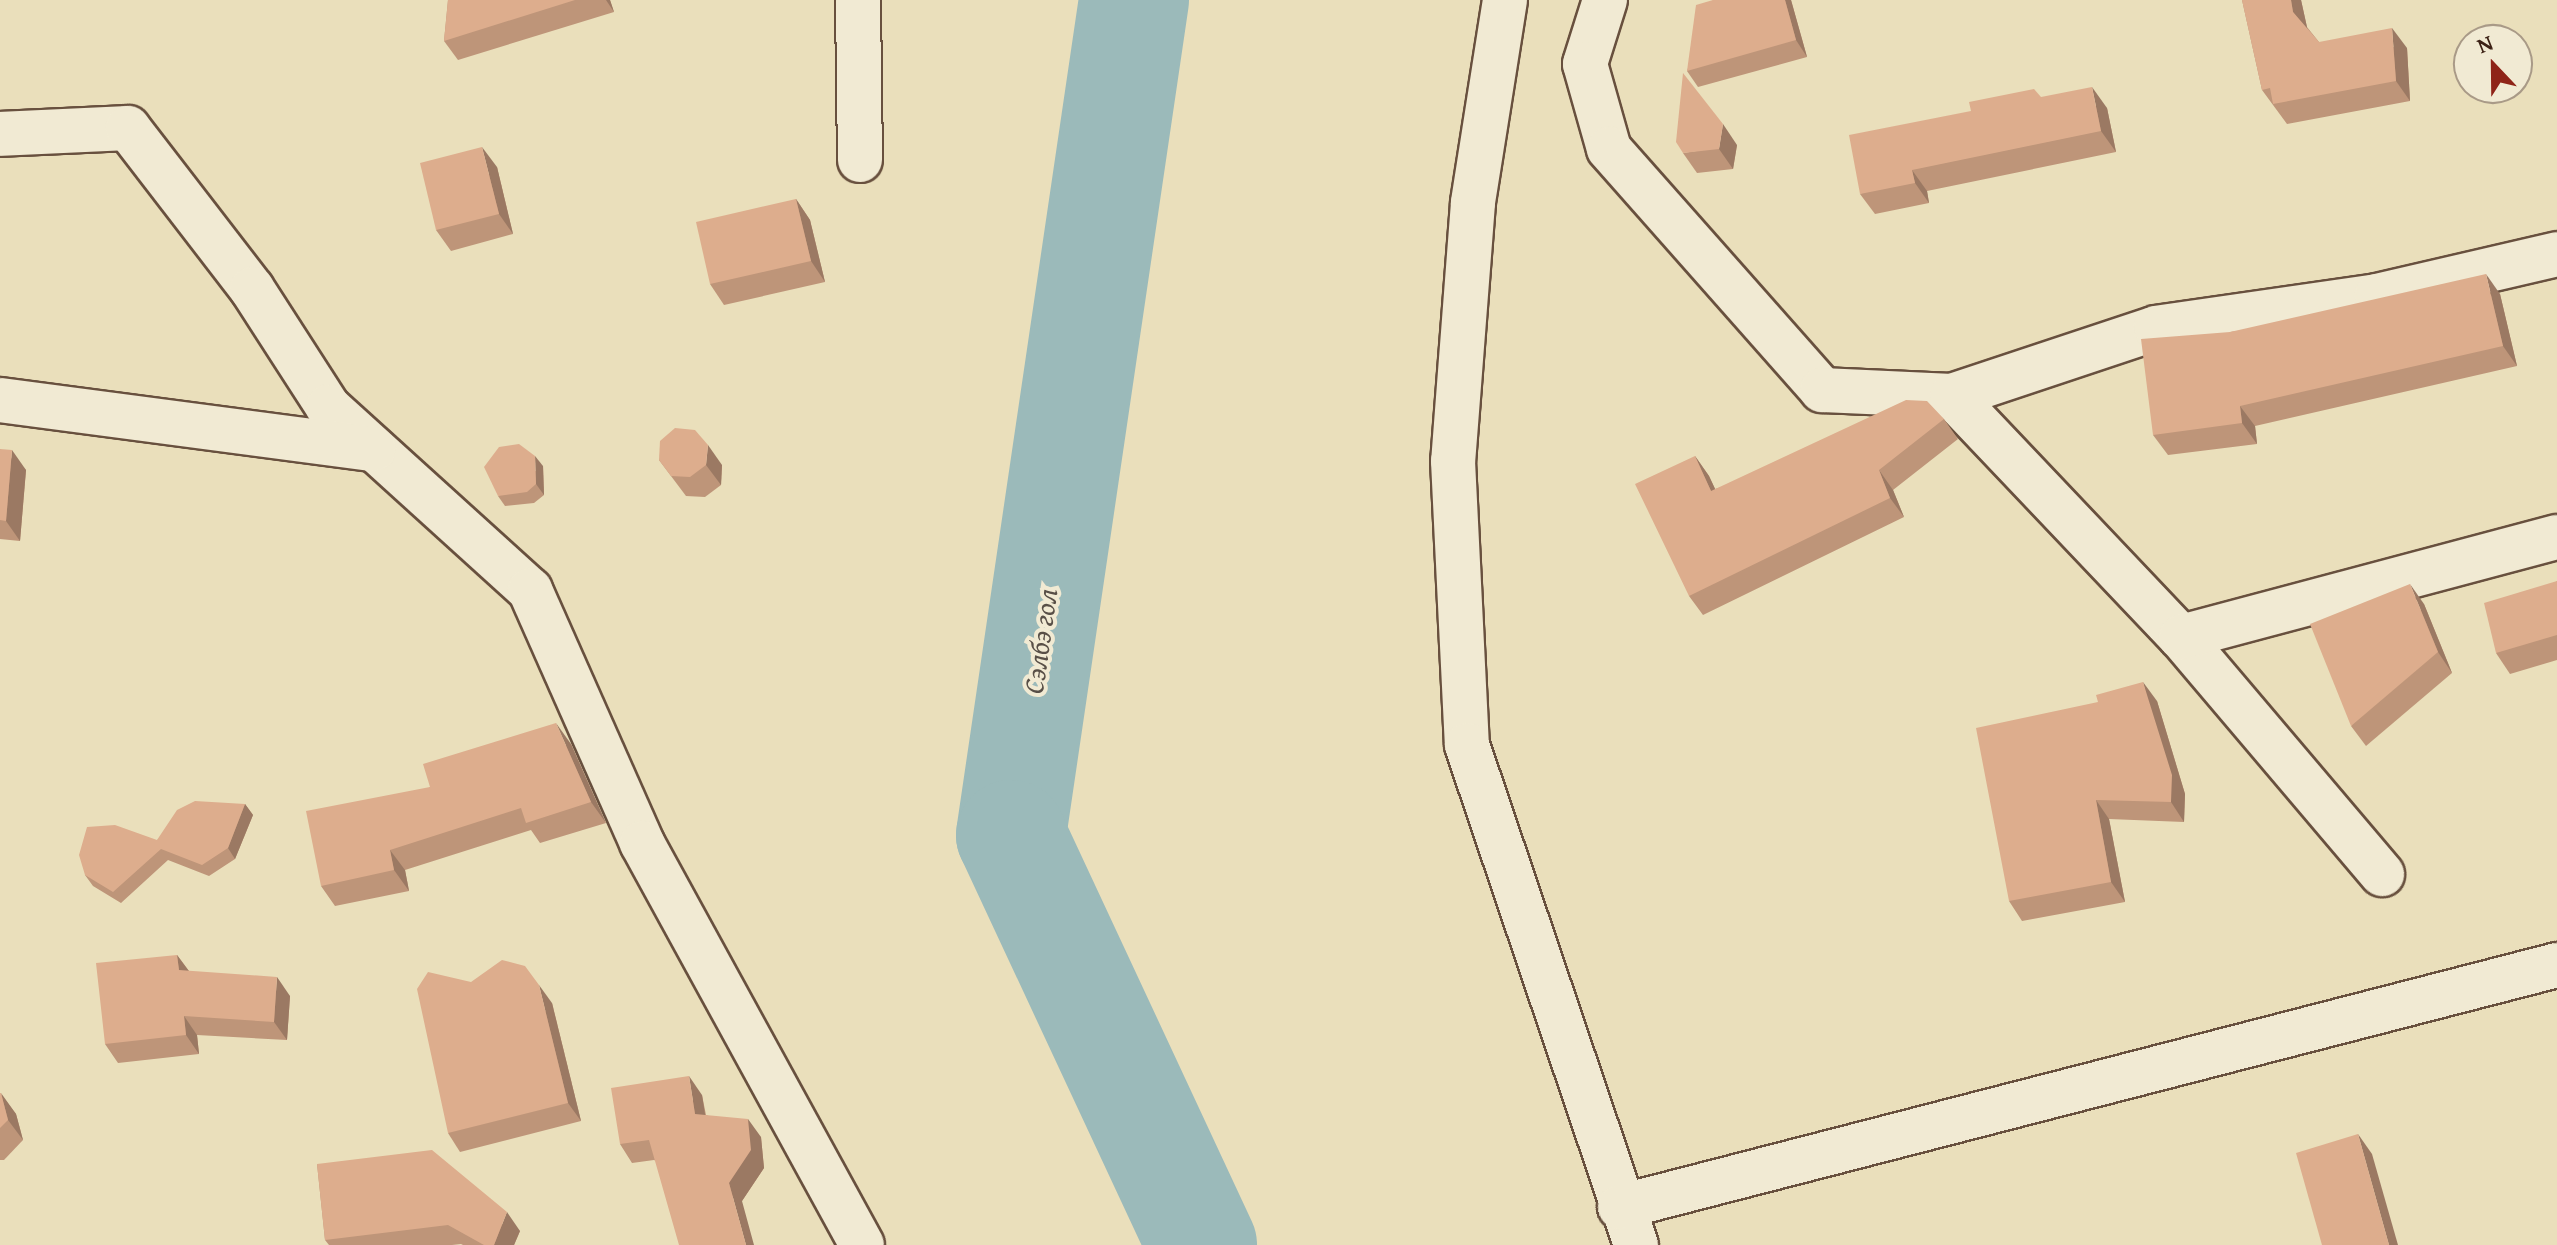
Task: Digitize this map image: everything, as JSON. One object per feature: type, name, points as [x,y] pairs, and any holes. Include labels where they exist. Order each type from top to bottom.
[{"type":"street","points":[[858,0],[860,160]]},
{"type":"street","points":[[1505,0],[1473,203],[1453,461],[1467,745],[1628,1226],[2557,965]]},
{"type":"street","points":[[1605,0],[1585,64],[1609,149],[1822,390],[1952,396],[2156,328],[2377,296],[2557,254]]},
{"type":"street","points":[[0,134],[128,128],[252,289],[328,407],[530,590],[642,843],[862,1245]]},
{"type":"street","points":[[1952,396],[2181,637],[2382,874]]},
{"type":"street","points":[[0,400],[374,449]]},
{"type":"street","points":[[2181,637],[2557,537]]},
{"type":"building","points":[[448,0],[575,0],[444,41]]},
{"type":"building","points":[[1713,0],[1785,0],[1796,40],[1687,71],[1696,5]]},
{"type":"building","points":[[2242,0],[2291,0],[2293,12],[2319,42],[2392,28],[2396,81],[2273,104],[2270,88],[2262,90]]},
{"type":"building","points":[[1683,73],[1723,124],[1719,149],[1683,153],[1676,142]]},
{"type":"building","points":[[2092,87],[2101,131],[1912,170],[1915,183],[1860,194],[1849,135],[1971,111],[1969,102],[2034,89],[2041,97]]},
{"type":"building","points":[[482,147],[499,214],[436,230],[420,163]]},
{"type":"building","points":[[796,199],[811,261],[710,284],[696,222]]},
{"type":"building","points":[[2486,274],[2503,346],[2240,406],[2242,423],[2153,435],[2141,339],[2230,332]]},
{"type":"building","points":[[1906,400],[1927,401],[1944,419],[1879,470],[1890,498],[1689,596],[1635,484],[1695,456],[1711,491]]},
{"type":"building","points":[[675,428],[695,430],[708,445],[706,465],[690,477],[671,476],[659,460],[660,441]]},
{"type":"building","points":[[519,444],[535,456],[536,484],[527,492],[498,496],[484,467],[499,447]]},
{"type":"building","points":[[0,449],[12,450],[6,521],[0,520]]},
{"type":"building","points":[[2557,581],[2557,635],[2496,653],[2484,603]]},
{"type":"building","points":[[2410,584],[2438,652],[2351,726],[2310,624]]},
{"type":"building","points":[[2143,682],[2172,775],[2171,802],[2096,800],[2111,882],[2009,901],[1976,728],[2098,702],[2096,695]]},
{"type":"building","points":[[556,723],[591,802],[526,823],[521,808],[390,850],[394,870],[321,886],[306,811],[430,787],[423,764]]},
{"type":"building","points":[[195,801],[245,804],[228,848],[202,865],[161,849],[113,892],[85,875],[79,855],[87,827],[115,825],[157,840],[177,810]]},
{"type":"building","points":[[177,955],[179,970],[277,977],[274,1022],[184,1016],[186,1035],[105,1044],[96,963]]},
{"type":"building","points":[[502,960],[525,966],[539,985],[568,1103],[448,1133],[417,989],[428,972],[471,982]]},
{"type":"building","points":[[689,1076],[695,1114],[748,1119],[751,1150],[729,1183],[746,1245],[679,1245],[649,1140],[620,1144],[611,1088]]},
{"type":"building","points":[[0,1093],[8,1120],[0,1128]]},
{"type":"building","points":[[2358,1134],[2389,1245],[2322,1245],[2296,1153]]},
{"type":"building","points":[[432,1150],[507,1212],[494,1245],[484,1245],[448,1225],[325,1240],[317,1164]]},
{"type":"waterway","name":"Сэлбэ гол","points":[[1134,0],[1011,835],[1202,1245]]}]
